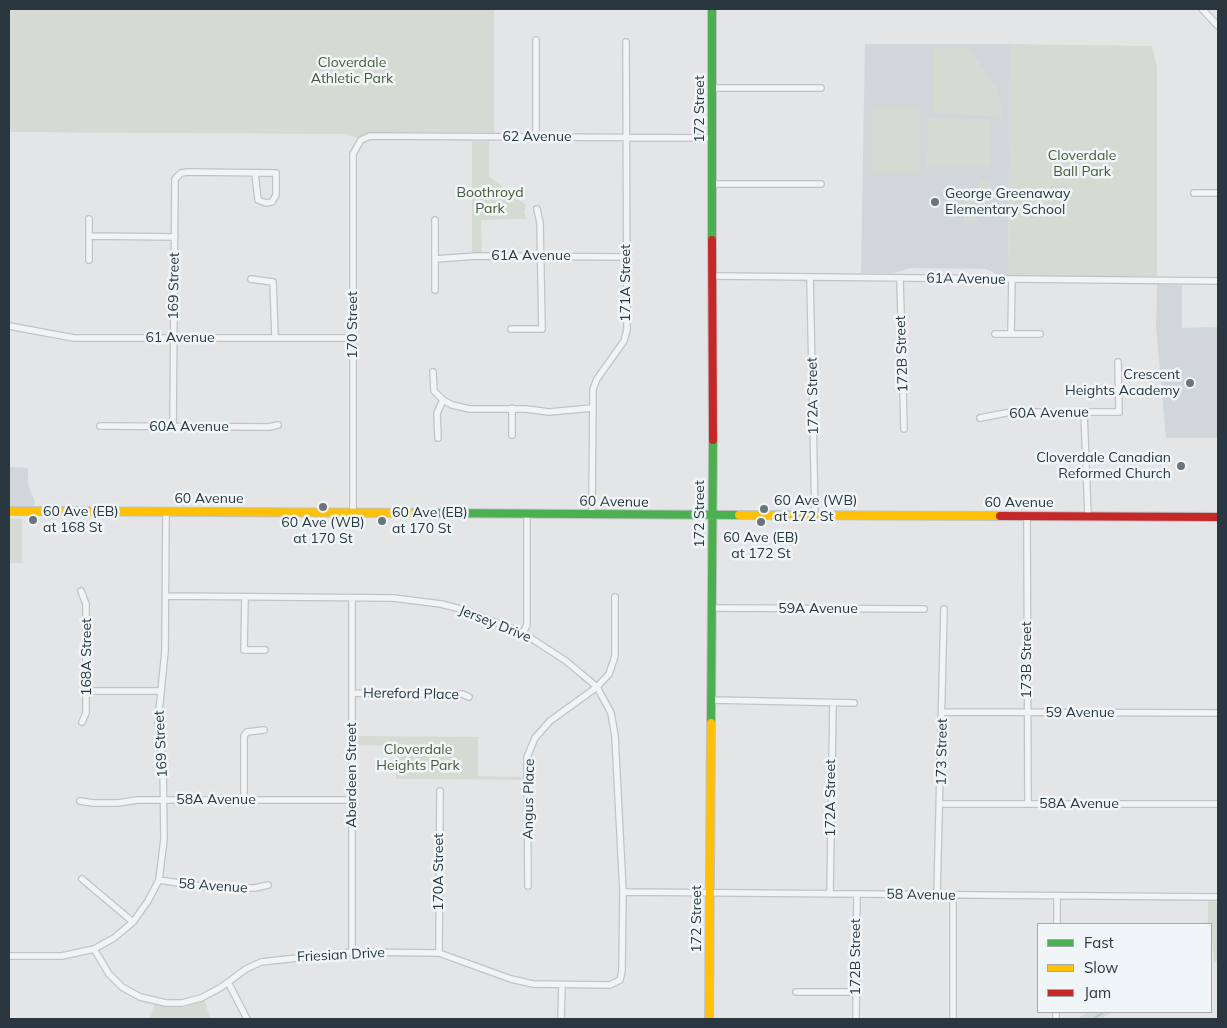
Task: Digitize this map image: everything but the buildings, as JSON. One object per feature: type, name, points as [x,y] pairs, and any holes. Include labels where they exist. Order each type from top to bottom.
[{"type":"street","name":"172 Street","points":[[709,1019],[713,276],[712,9]]},
{"type":"street","points":[[1202,9],[1218,26]]},
{"type":"street","points":[[536,40],[536,137]]},
{"type":"street","name":"171A Street","points":[[592,514],[592,408],[595,384],[624,341],[626,330],[626,42]]},
{"type":"street","points":[[713,88],[821,88]]},
{"type":"street","name":"62 Avenue","points":[[361,140],[370,136],[713,138]]},
{"type":"street","name":"170 Street","points":[[353,512],[353,154],[361,140]]},
{"type":"street","name":"169 Street","points":[[173,426],[174,184],[176,176],[188,172],[255,173]]},
{"type":"street","points":[[255,173],[276,173],[276,195],[272,202],[266,203],[258,200],[255,173]]},
{"type":"street","points":[[713,184],[821,184]]},
{"type":"street","points":[[1194,192],[1218,193]]},
{"type":"street","points":[[511,330],[542,329],[542,256],[540,223],[537,210]]},
{"type":"street","points":[[89,220],[89,260]]},
{"type":"street","points":[[435,220],[435,290]]},
{"type":"street","points":[[89,236],[175,237]]},
{"type":"street","name":"61A Avenue","points":[[435,259],[626,256]]},
{"type":"street","name":"61A Avenue","points":[[713,276],[1218,281]]},
{"type":"street","name":"172A Street","points":[[810,278],[815,515]]},
{"type":"street","name":"172B Street","points":[[900,278],[904,429]]},
{"type":"street","points":[[251,280],[273,282],[275,337]]},
{"type":"street","points":[[1012,280],[1012,334]]},
{"type":"street","name":"61 Avenue","points":[[9,326],[67,338],[353,338]]},
{"type":"street","points":[[995,334],[1040,334]]},
{"type":"street","name":"60A Avenue","points":[[980,418],[1011,412],[1120,412],[1118,362]]},
{"type":"street","points":[[433,372],[434,391],[442,400],[452,405],[470,408],[512,408],[549,412],[592,408]]},
{"type":"street","points":[[438,438],[437,413],[442,400]]},
{"type":"street","points":[[512,408],[512,435]]},
{"type":"street","points":[[1084,412],[1088,516]]},
{"type":"street","name":"60A Avenue","points":[[100,426],[269,427],[278,425]]},
{"type":"street","name":"60 Avenue","points":[[9,511],[527,513],[712,516],[1218,517]]},
{"type":"street","name":"169 Street","points":[[9,956],[62,956],[94,949],[114,938],[133,922],[148,901],[158,880],[164,853],[162,751],[158,722],[166,651],[166,511]]},
{"type":"street","points":[[523,633],[527,625],[527,513]]},
{"type":"street","name":"173B Street","points":[[1027,516],[1028,804]]},
{"type":"street","name":"168A Street","points":[[81,591],[86,604],[87,691],[86,713],[82,722]]},
{"type":"street","name":"Jersey Drive","points":[[166,596],[393,598],[441,604],[470,612],[523,633],[566,661],[597,687],[611,713],[615,736],[623,892],[622,971],[620,980],[616,983]]},
{"type":"street","points":[[245,597],[244,650],[265,650]]},
{"type":"street","name":"Angus Place","points":[[528,886],[527,758],[535,738],[550,721],[597,687],[609,674],[615,656],[615,597]]},
{"type":"street","name":"Aberdeen Street","points":[[352,598],[352,952]]},
{"type":"street","name":"59A Avenue","points":[[712,608],[924,610]]},
{"type":"street","name":"173 Street","points":[[937,895],[944,610]]},
{"type":"street","points":[[87,691],[160,691]]},
{"type":"street","name":"Hereford Place","points":[[352,693],[462,694],[469,697]]},
{"type":"street","points":[[711,700],[854,703]]},
{"type":"street","name":"172A Street","points":[[830,894],[833,703]]},
{"type":"street","name":"59 Avenue","points":[[942,712],[1218,713]]},
{"type":"street","points":[[244,800],[244,736],[247,732],[264,730]]},
{"type":"street","name":"170A Street","points":[[439,953],[440,791]]},
{"type":"street","name":"58A Avenue","points":[[80,801],[118,803],[131,800],[352,800]]},
{"type":"street","name":"58A Avenue","points":[[940,804],[1218,804]]},
{"type":"street","points":[[82,879],[133,922]]},
{"type":"street","name":"58 Avenue","points":[[158,880],[213,888],[255,888],[268,885]]},
{"type":"street","name":"58 Avenue","points":[[623,892],[1218,897]]},
{"type":"street","name":"172B Street","points":[[856,1019],[857,894]]},
{"type":"street","points":[[952,1019],[953,895]]},
{"type":"street","points":[[1057,896],[1057,923]]},
{"type":"street","name":"Friesian Drive","points":[[94,949],[110,974],[122,987],[155,1002],[192,1002],[211,994],[246,969],[261,962],[352,952],[439,953],[518,981],[562,985],[616,983]]},
{"type":"street","points":[[228,982],[247,1019]]},
{"type":"street","points":[[561,1019],[562,985]]},
{"type":"street","points":[[796,992],[856,992]]},
{"type":"shaded area","name":"George Greenaway Elementary School","points":[[865,44],[1010,44],[1008,277],[1000,276],[986,269],[911,268],[893,273],[861,273]]},
{"type":"shaded area","name":"Crescent Heights Academy","points":[[1157,284],[1182,285],[1182,328],[1218,327],[1218,438],[1166,438],[1156,327]]},
{"type":"shaded area","points":[[9,467],[28,468],[28,485],[35,502],[34,506],[9,506]]},
{"type":"green space","name":"Cloverdale Athletic Park","points":[[9,9],[494,9],[494,133],[370,132],[356,138],[347,134],[9,132]]},
{"type":"green space","name":"Cloverdale Ball Park","points":[[1010,44],[1152,46],[1157,67],[1157,276],[1008,277]]},
{"type":"green space","points":[[933,47],[969,48],[996,88],[1001,101],[1002,117],[937,113],[933,108]]},
{"type":"green space","points":[[872,108],[920,108],[920,173],[872,173]]},
{"type":"green space","points":[[928,118],[991,119],[991,167],[927,167]]},
{"type":"green space","name":"Boothroyd Park","points":[[472,141],[489,141],[489,176],[526,205],[524,213],[528,219],[481,220],[482,253],[472,253]]},
{"type":"green space","points":[[990,181],[991,199],[985,204],[985,209],[978,212],[978,219],[975,223],[963,223],[966,188],[978,188],[981,182]]},
{"type":"green space","points":[[9,518],[22,519],[22,563],[9,563]]},
{"type":"green space","name":"Cloverdale Heights Park","points":[[356,736],[478,737],[478,776],[523,777],[523,780],[396,779],[396,746],[356,745]]},
{"type":"green space","points":[[1208,901],[1218,902],[1218,960],[1214,963],[1212,923],[1207,923]]},
{"type":"green space","points":[[205,1001],[210,1019],[150,1019],[154,1005],[183,1007]]},
{"type":"green space","points":[[1086,1013],[1110,1013],[1101,1019],[1077,1019]]},
{"type":"waterway","points":[[1093,1019],[1102,1013]]},
{"type":"traffic: fast","points":[[712,9],[712,240]]},
{"type":"traffic: fast","points":[[711,723],[713,440]]},
{"type":"traffic: fast","points":[[426,513],[739,515]]},
{"type":"traffic: slow","points":[[9,511],[426,513]]},
{"type":"traffic: slow","points":[[739,515],[1000,516]]},
{"type":"traffic: slow","points":[[709,1019],[711,723]]},
{"type":"traffic: jam","points":[[712,240],[713,440]]},
{"type":"traffic: jam","points":[[1000,516],[1218,517]]},
{"type":"place","name":"George Greenaway Elementary School","points":[[935,202]]},
{"type":"place","name":"Crescent Heights Academy","points":[[1190,383]]},
{"type":"place","name":"Cloverdale Canadian Reformed Church","points":[[1181,466]]},
{"type":"place","name":"60 Ave (WB) at 170 St","points":[[323,507]]},
{"type":"place","name":"60 Ave (WB) at 172 St","points":[[764,509]]},
{"type":"place","name":"60 Ave (EB) at 168 St","points":[[33,520]]},
{"type":"place","name":"60 Ave (EB) at 170 St","points":[[382,521]]},
{"type":"place","name":"60 Ave (EB) at 172 St","points":[[761,522]]}]
